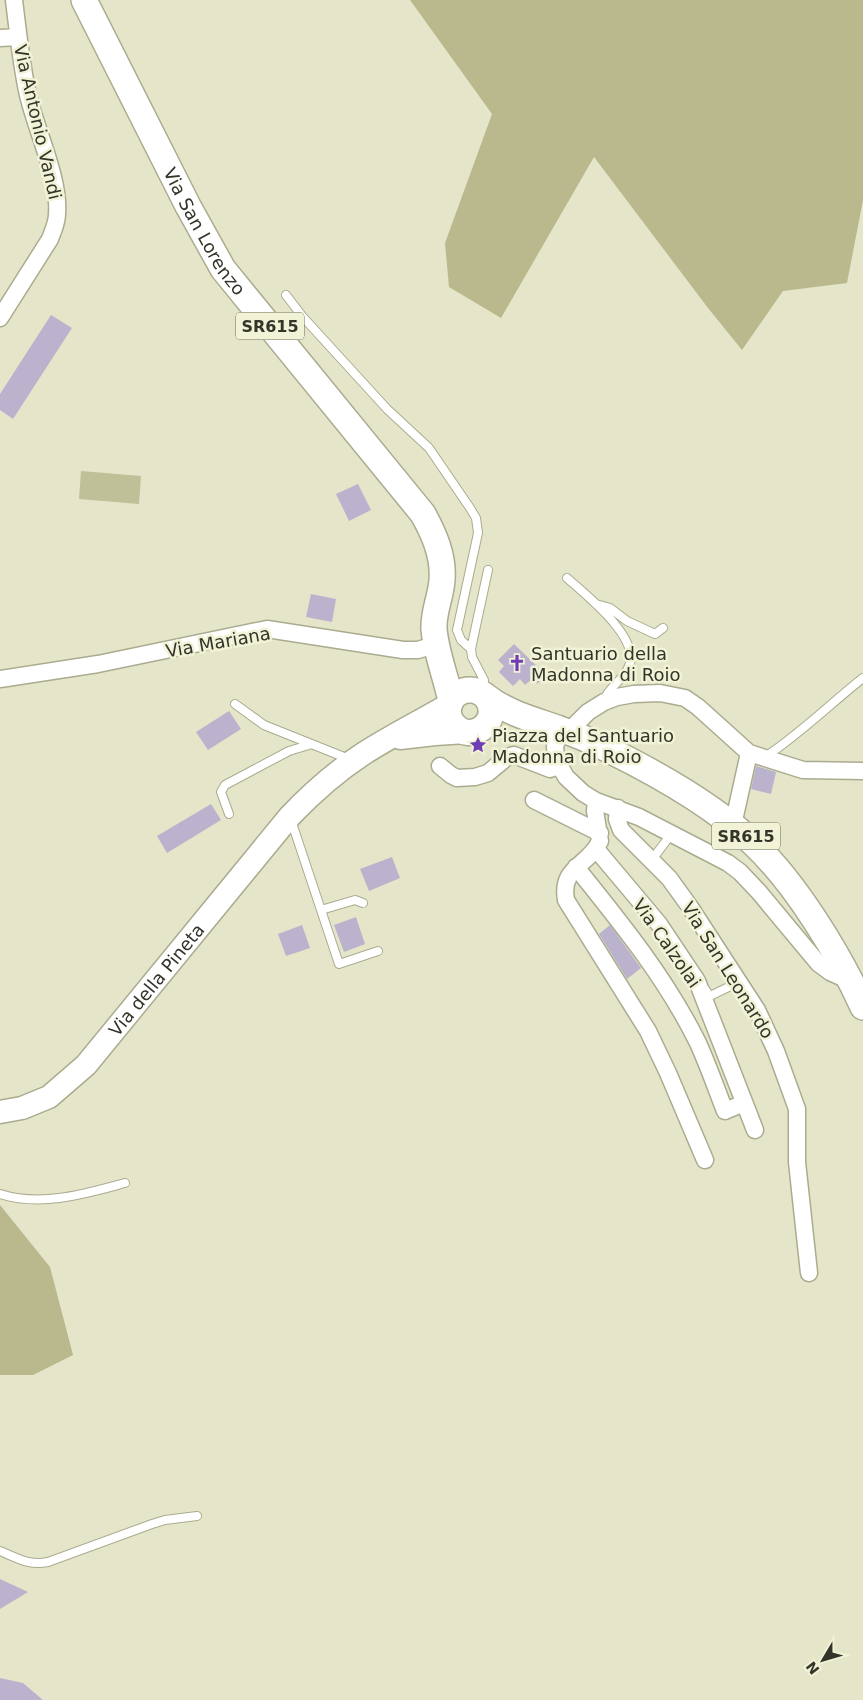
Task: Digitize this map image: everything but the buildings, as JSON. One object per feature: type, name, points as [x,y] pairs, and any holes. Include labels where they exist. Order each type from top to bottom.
[{"type":"main road","name":"Via San Lorenzo","points":[[84,0],[188,206],[224,269],[423,514],[433,533],[442,566],[442,581],[434,618],[438,648],[450,702]]},
{"type":"main road","name":"Via San Lorenzo","points":[[438,648],[446,665],[456,677],[482,694]]},
{"type":"main road","points":[[450,702],[463,691],[472,690],[482,694],[490,703],[491,712],[488,722],[474,731]]},
{"type":"main road","name":"SR615","points":[[482,694],[511,711],[560,729],[630,761],[697,800],[734,825],[761,850],[791,887],[857,985],[863,1007]]},
{"type":"main road","name":"SR615","points":[[450,702],[448,714],[452,723],[457,728],[474,731],[560,729]]},
{"type":"main road","name":"Via della Pineta","points":[[0,1112],[22,1108],[49,1097],[86,1065],[290,816],[315,792],[353,761],[450,702]]},
{"type":"main road","name":"Via della Pineta","points":[[378,746],[404,738],[474,731]]},
{"type":"street","name":"Via Antonio Vandi","points":[[0,318],[50,239],[55,227],[57,214],[54,182],[32,115],[23,73],[14,0]]},
{"type":"street","points":[[0,38],[18,37]]},
{"type":"street","name":"Via Mariana","points":[[0,679],[98,664],[267,629],[403,650],[438,648]]},
{"type":"street","points":[[857,985],[830,972],[818,963],[740,872],[724,861],[672,833],[618,808],[596,801],[576,788],[559,766],[555,749],[560,729],[604,702],[634,694],[660,693],[685,698],[756,756],[803,770],[863,772]]},
{"type":"street","points":[[440,766],[451,775],[460,778],[483,775],[507,757],[514,755],[550,769],[559,766]]},
{"type":"street","points":[[734,825],[756,756]]},
{"type":"street","points":[[534,800],[598,841]]},
{"type":"street","points":[[596,801],[595,813],[598,841],[569,874],[565,893],[567,902],[609,966],[648,1031],[705,1160]]},
{"type":"street","name":"Via San Leonardo","points":[[618,808],[617,819],[621,830],[669,878],[688,903],[757,1010],[768,1031],[796,1102],[798,1116],[797,1162],[809,1273]]},
{"type":"street","name":"Via Calzolai","points":[[598,841],[659,924],[697,981],[755,1130]]},
{"type":"street","points":[[576,867],[637,944],[677,1005],[702,1052],[725,1111],[744,1103]]},
{"type":"lane","points":[[286,296],[387,408],[429,448],[476,518],[478,533],[457,630],[461,640],[471,649]]},
{"type":"lane","points":[[482,694],[484,680],[472,657],[471,649],[488,570]]},
{"type":"lane","points":[[567,578],[617,627],[626,640],[631,653],[630,665],[625,674],[606,694],[604,702]]},
{"type":"lane","points":[[594,603],[610,608],[627,622],[654,634],[663,628]]},
{"type":"lane","points":[[756,756],[799,734],[833,701],[863,678]]},
{"type":"lane","points":[[235,704],[264,724],[353,761]]},
{"type":"lane","points":[[229,814],[221,792],[225,785],[282,754],[312,744]]},
{"type":"lane","points":[[290,816],[338,964],[378,951]]},
{"type":"lane","points":[[651,860],[672,833]]},
{"type":"lane","points":[[321,910],[355,900],[363,903]]},
{"type":"lane","points":[[697,981],[701,983],[710,996],[739,982]]},
{"type":"lane","points":[[0,1194],[28,1200],[54,1199],[80,1196],[125,1183]]},
{"type":"lane","points":[[0,1551],[28,1563],[48,1562],[152,1524],[165,1520],[197,1516]]},
{"type":"green space","points":[[410,0],[863,0],[863,200],[847,283],[783,291],[742,350],[594,157],[501,318],[449,287],[445,243],[492,114]]},
{"type":"green space","points":[[81,471],[141,476],[139,504],[79,499]]},
{"type":"green space","points":[[0,1205],[50,1267],[73,1355],[33,1375],[0,1375]]},
{"type":"place","name":"Santuario della Madonna di Roio","points":[[517,663]]},
{"type":"place","name":"Piazza del Santuario Madonna di Roio","points":[[478,745]]}]
